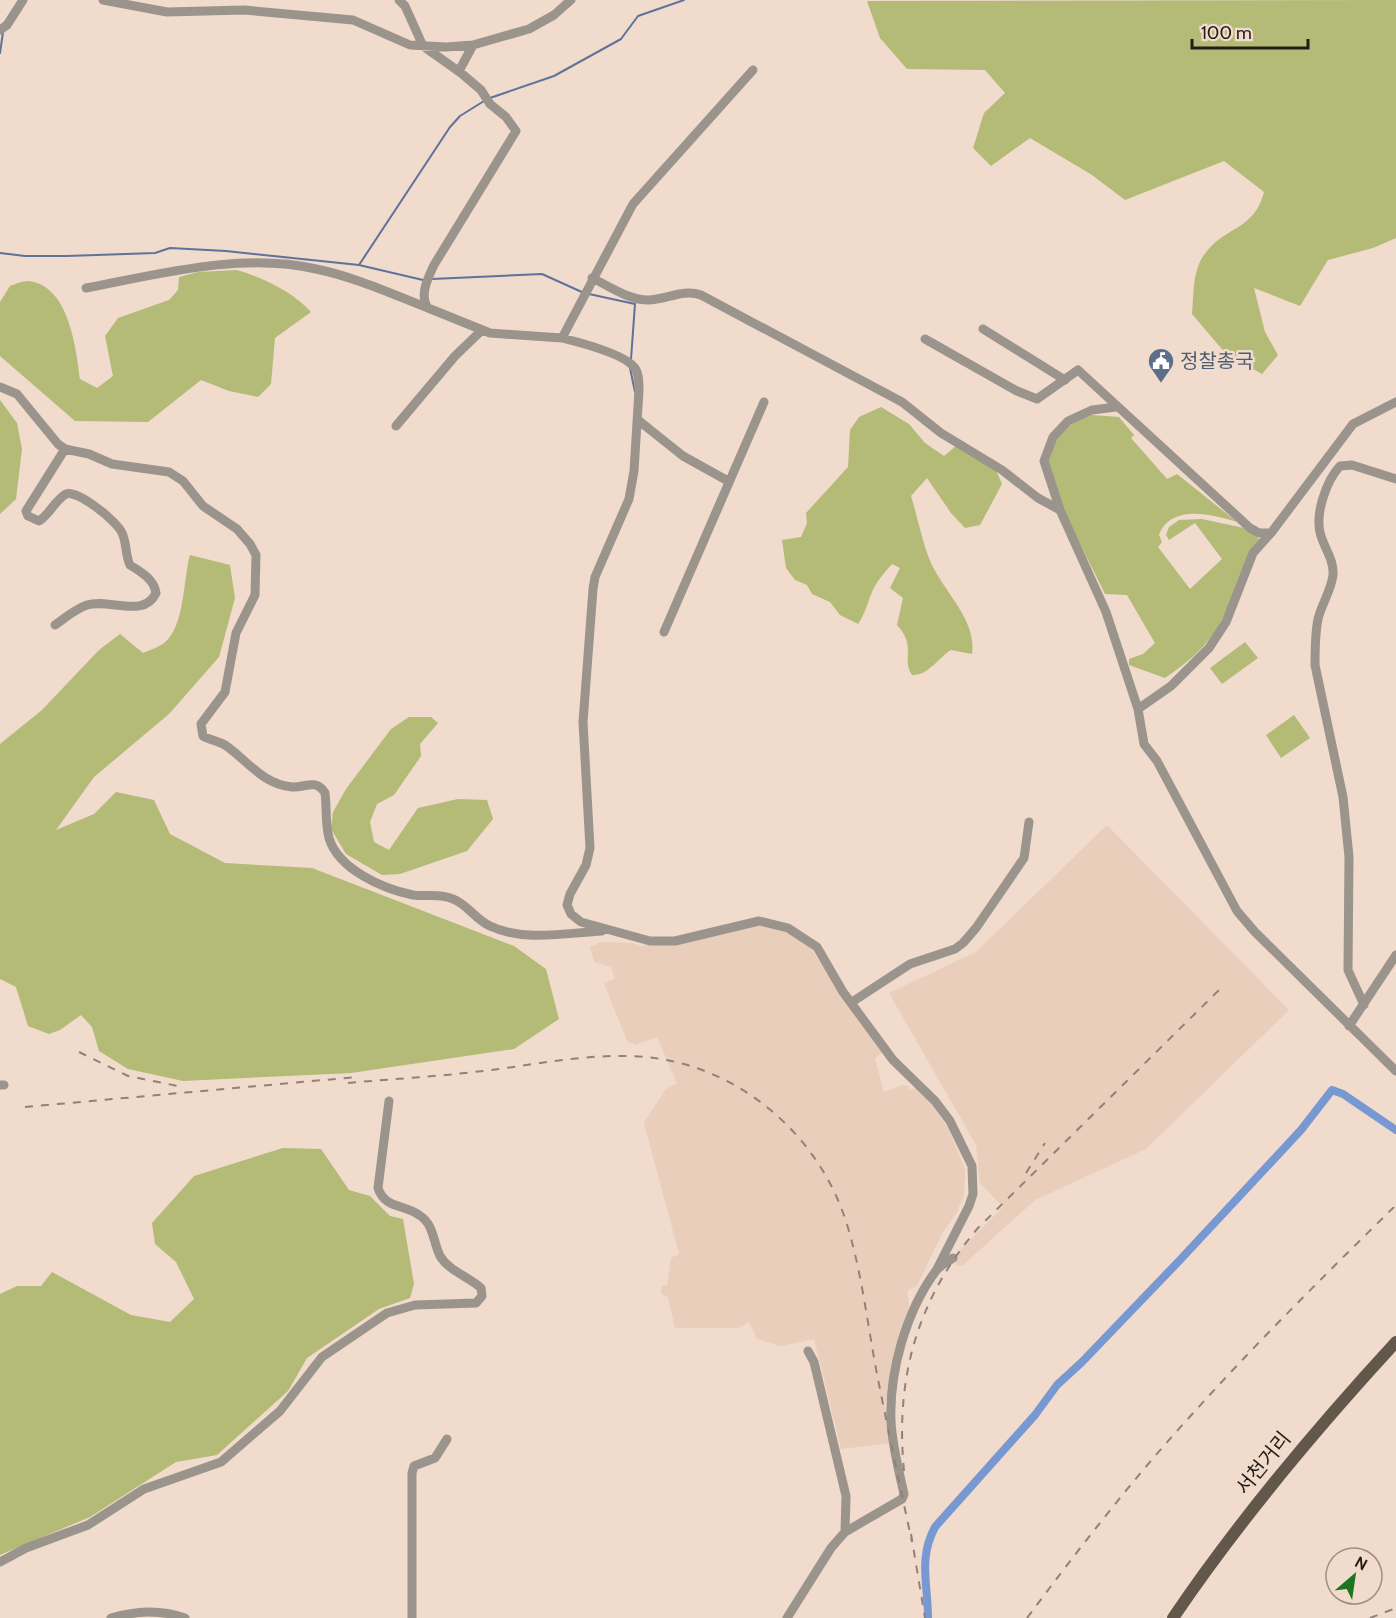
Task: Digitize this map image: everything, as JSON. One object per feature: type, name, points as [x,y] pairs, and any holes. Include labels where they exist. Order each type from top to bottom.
[{"type":"main road","name":"서천거리","points":[[1173,1618],[1245,1516],[1312,1433],[1396,1342]]},
{"type":"street","points":[[0,30],[7,25],[23,0]]},
{"type":"street","points":[[103,0],[167,12],[244,10],[353,20],[410,45],[423,46],[473,45],[529,29],[554,15],[571,0]]},
{"type":"street","points":[[399,0],[405,6],[423,46],[459,71],[481,90],[490,104],[506,117],[516,131],[428,280],[424,303],[428,308]]},
{"type":"street","points":[[459,71],[473,45]]},
{"type":"street","points":[[562,338],[633,204],[753,70]]},
{"type":"street","points":[[86,288],[221,265],[278,264],[316,269],[363,282],[482,330],[505,335],[562,338],[619,357],[630,364],[639,377],[634,471],[628,500],[595,577],[593,590],[583,722],[590,848],[586,865],[570,894],[567,905],[571,914],[581,922],[650,941],[675,941],[743,923],[773,923],[804,936],[816,947],[832,974],[893,1060],[935,1101],[965,1147],[972,1166],[973,1194],[969,1206],[915,1310],[903,1341],[891,1388],[891,1423],[904,1494],[902,1499],[845,1532],[831,1548],[788,1618]]},
{"type":"street","points":[[592,278],[630,297],[648,300],[691,292],[701,295],[902,402],[941,433],[1002,470],[1038,498],[1060,510]]},
{"type":"street","points":[[983,329],[1065,380]]},
{"type":"street","points":[[396,426],[455,356],[482,330]]},
{"type":"street","points":[[925,339],[1029,397],[1037,399],[1078,370],[1250,528],[1259,532],[1271,533]]},
{"type":"street","points":[[0,387],[17,394],[58,444],[65,449],[89,454],[124,467],[169,472],[183,481],[202,506],[237,529],[250,544],[256,555],[255,596],[236,633],[225,692],[205,716],[201,730],[203,736],[227,747],[261,776],[293,787],[315,784],[322,787],[325,793],[329,838],[335,853],[343,862],[394,889],[414,895],[453,899],[488,926],[502,931],[543,937],[608,930]]},
{"type":"street","points":[[664,632],[764,402]]},
{"type":"street","points":[[1138,710],[1171,686],[1209,648],[1226,622],[1253,553],[1271,533],[1353,424],[1396,402]]},
{"type":"street","points":[[1116,406],[1079,415],[1068,421],[1053,437],[1044,461],[1060,510],[1106,612],[1138,710],[1144,744],[1157,761],[1237,911],[1396,1071]]},
{"type":"street","points":[[638,420],[683,456],[728,481]]},
{"type":"street","points":[[55,625],[88,604],[106,603],[136,607],[146,604],[156,593],[150,580],[130,565],[118,525],[82,496],[71,492],[65,495],[39,521],[28,516],[26,511],[32,498],[65,449]]},
{"type":"street","points":[[1364,1005],[1348,970],[1349,856],[1343,797],[1314,644],[1319,616],[1330,591],[1333,575],[1333,563],[1320,533],[1319,522],[1326,491],[1334,473],[1340,466],[1352,465],[1396,479]]},
{"type":"street","points":[[852,1002],[910,964],[955,949],[963,943],[1024,858],[1029,822]]},
{"type":"street","points":[[1349,1026],[1396,955]]},
{"type":"street","points":[[0,1562],[20,1550],[88,1525],[152,1486],[221,1462],[280,1411],[322,1357],[387,1313],[415,1305],[476,1304],[481,1288],[445,1262],[427,1221],[420,1215],[392,1205],[381,1197],[378,1188],[388,1101]]},
{"type":"street","points":[[936,1271],[953,1258]]},
{"type":"street","points":[[808,1351],[814,1362],[846,1496],[845,1532]]},
{"type":"street","points":[[412,1618],[412,1473],[414,1466],[435,1458],[447,1439]]},
{"type":"street","points":[[111,1618],[132,1612],[155,1611],[184,1618]]},
{"type":"shaded area","points":[[1107,825],[1289,1010],[1146,1149],[1035,1200],[962,1266],[955,1264],[961,1249],[1003,1207],[980,1183],[976,1145],[889,993],[976,952]]},
{"type":"shaded area","points":[[752,926],[770,926],[783,930],[807,943],[883,1052],[875,1058],[884,1092],[902,1085],[909,1086],[909,1090],[917,1088],[925,1094],[948,1128],[965,1169],[964,1195],[956,1214],[943,1232],[917,1286],[907,1291],[910,1310],[890,1379],[885,1406],[892,1443],[841,1449],[814,1339],[781,1346],[757,1339],[749,1322],[739,1328],[675,1328],[668,1297],[661,1294],[662,1286],[667,1286],[671,1258],[679,1254],[644,1123],[665,1090],[677,1083],[657,1037],[635,1045],[627,1041],[604,983],[615,979],[611,967],[594,962],[590,947],[601,942],[634,943],[642,947],[647,943]]},
{"type":"green space","points":[[1396,0],[1396,238],[1373,248],[1328,260],[1300,306],[1254,288],[1265,332],[1278,355],[1262,374],[1226,354],[1192,314],[1196,273],[1202,258],[1215,243],[1254,214],[1264,192],[1224,161],[1125,200],[1092,175],[1030,138],[991,166],[973,148],[984,113],[1005,93],[985,70],[907,69],[880,38],[867,1]]},
{"type":"green space","points":[[237,270],[277,286],[311,312],[275,338],[271,384],[258,397],[229,391],[201,380],[148,422],[75,421],[0,356],[0,302],[10,286],[28,281],[42,285],[53,294],[68,320],[73,335],[80,379],[97,388],[113,376],[105,336],[118,318],[169,300],[178,290],[179,277],[198,272]]},
{"type":"green space","points":[[0,400],[17,423],[22,449],[16,499],[0,514]]},
{"type":"green space","points":[[881,407],[909,424],[925,443],[944,456],[956,446],[996,470],[1002,484],[980,525],[965,528],[951,513],[927,478],[911,496],[931,563],[965,618],[972,642],[972,654],[951,650],[928,670],[918,675],[912,675],[909,669],[908,646],[903,632],[897,625],[903,598],[890,588],[900,568],[892,564],[881,577],[858,624],[840,615],[830,602],[812,594],[807,585],[795,580],[786,568],[782,540],[801,537],[807,523],[806,513],[848,467],[850,430],[859,417]]},
{"type":"green space","points":[[1092,415],[1119,417],[1134,435],[1131,438],[1167,479],[1177,474],[1237,522],[1216,516],[1193,514],[1182,515],[1165,525],[1159,535],[1162,542],[1158,547],[1190,589],[1222,559],[1195,523],[1169,540],[1166,535],[1169,527],[1179,520],[1202,519],[1244,528],[1261,540],[1242,569],[1215,632],[1196,654],[1165,678],[1129,665],[1129,659],[1143,654],[1155,643],[1127,595],[1105,594],[1063,508],[1050,475],[1049,454],[1056,438],[1069,426]]},
{"type":"green space","points":[[190,555],[230,565],[235,598],[219,657],[169,714],[94,777],[56,830],[94,814],[116,792],[154,800],[170,834],[225,863],[312,868],[514,946],[546,969],[559,1019],[514,1049],[351,1073],[183,1081],[128,1069],[99,1051],[92,1027],[81,1015],[60,1030],[49,1034],[28,1026],[16,987],[0,979],[0,744],[42,710],[99,650],[120,634],[143,653],[164,643],[171,636],[180,614]]},
{"type":"green space","points":[[1245,642],[1258,658],[1222,684],[1210,668]]},
{"type":"green space","points":[[1294,715],[1310,738],[1281,758],[1266,735]]},
{"type":"green space","points":[[409,717],[431,717],[438,723],[420,744],[421,756],[394,795],[377,804],[370,822],[374,842],[389,850],[418,808],[458,799],[487,800],[493,819],[467,851],[400,874],[382,875],[346,854],[331,829],[333,812],[346,789],[391,729]]},
{"type":"green space","points":[[283,1148],[321,1149],[349,1190],[370,1196],[390,1216],[403,1219],[414,1284],[410,1298],[379,1309],[307,1358],[288,1391],[217,1455],[176,1462],[90,1517],[0,1555],[0,1294],[17,1286],[41,1286],[52,1272],[131,1315],[170,1322],[194,1299],[176,1262],[155,1244],[152,1223],[194,1176]]},
{"type":"waterway","points":[[490,98],[554,76],[621,39],[638,16],[684,0]]},
{"type":"waterway","points":[[0,53],[3,32]]},
{"type":"waterway","points":[[0,253],[25,256],[67,256],[155,253],[170,248],[226,251],[359,265],[450,127],[460,116],[484,101]]},
{"type":"waterway","points":[[359,265],[423,280]]},
{"type":"waterway","points":[[432,279],[542,274],[584,293]]},
{"type":"waterway","points":[[589,294],[635,304],[631,359]]},
{"type":"waterway","points":[[630,368],[635,392]]},
{"type":"waterway","points":[[928,1618],[925,1561],[935,1527],[1035,1415],[1057,1385],[1179,1261],[1301,1130],[1332,1090],[1343,1094],[1396,1130]]},
{"type":"railway","points":[[904,1471],[902,1437],[907,1372],[925,1312],[939,1283],[957,1255],[978,1228],[1220,989]]},
{"type":"railway","points":[[79,1052],[128,1076],[183,1087]]},
{"type":"railway","points":[[348,1083],[458,1074],[602,1056],[645,1057],[678,1063],[709,1073],[738,1087],[765,1106],[790,1128],[811,1153],[828,1180],[842,1210],[858,1269],[912,1542]]},
{"type":"railway","points":[[25,1107],[357,1077]]},
{"type":"railway","points":[[1026,1173],[1045,1143]]},
{"type":"railway","points":[[1027,1618],[1109,1512],[1173,1435],[1269,1332],[1396,1205]]},
{"type":"railway","points":[[911,1534],[925,1618]]},
{"type":"railway","points":[[1370,1618],[1396,1608]]},
{"type":"place","name":"정찰총국","points":[[1161,384]]}]
